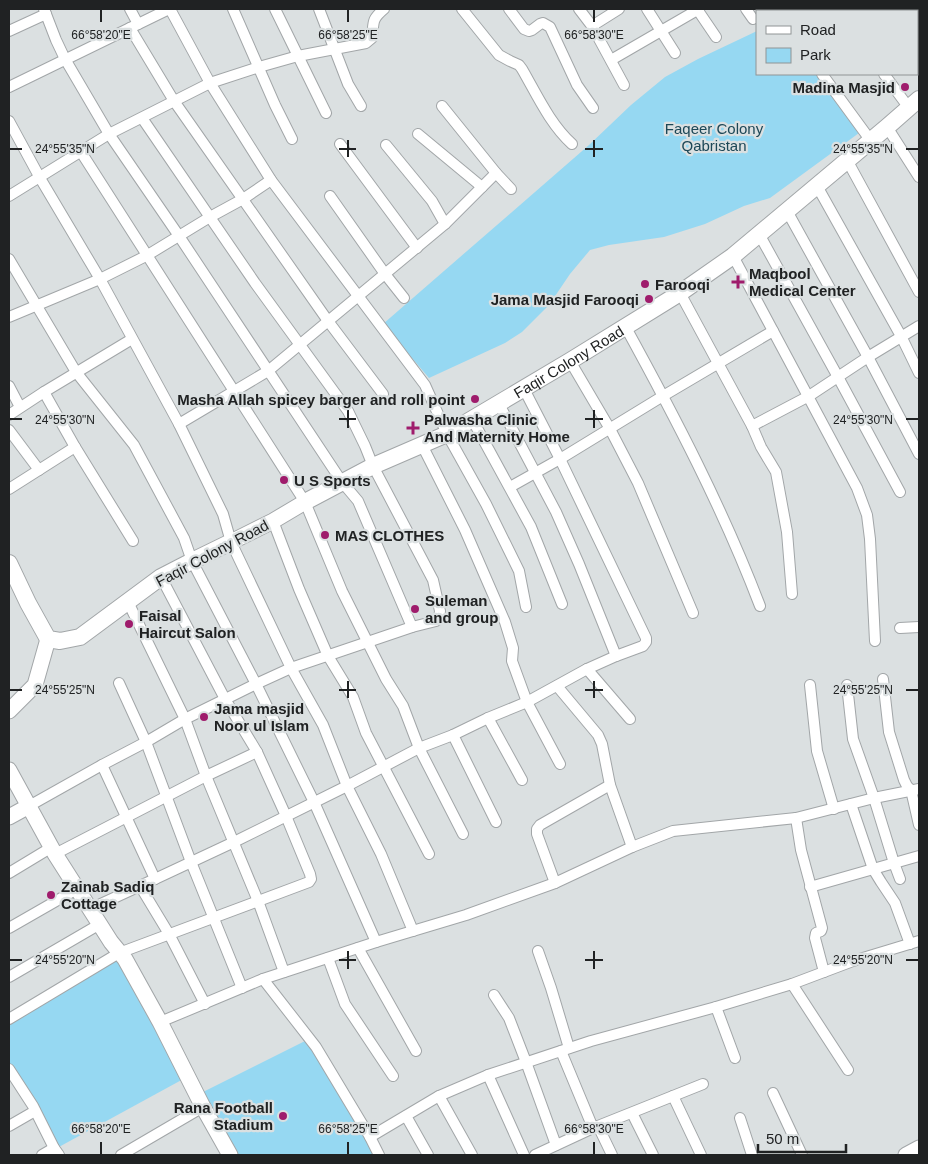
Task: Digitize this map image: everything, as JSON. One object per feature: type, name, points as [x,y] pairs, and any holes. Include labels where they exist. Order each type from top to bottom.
[{"type":"main road","name":"Faqir Colony Road","points":[[48,639],[60,640],[80,637],[162,577],[273,521],[373,466],[447,434],[680,293],[733,256],[914,103]]},
{"type":"main road","points":[[9,563],[48,639],[35,685],[9,711]]},
{"type":"main road","points":[[9,770],[77,889],[119,953],[125,959],[160,1022],[226,1154]]},
{"type":"main road","points":[[9,817],[29,806]]},
{"type":"main road","points":[[906,1155],[919,1148]]},
{"type":"street","points":[[130,9],[134,26],[174,101],[328,321],[382,394]]},
{"type":"street","points":[[9,87],[169,9],[210,84],[271,180],[425,386],[447,434],[486,504],[519,571],[526,607]]},
{"type":"street","points":[[233,9],[275,105],[292,138]]},
{"type":"street","points":[[275,9],[326,113]]},
{"type":"street","points":[[319,9],[348,84],[361,106]]},
{"type":"street","points":[[367,9],[375,16]]},
{"type":"street","points":[[9,196],[110,134],[210,84],[298,56],[366,43],[372,38],[375,16],[384,9]]},
{"type":"street","points":[[462,9],[499,55],[519,65],[552,121],[561,134],[572,144]]},
{"type":"street","points":[[509,9],[526,31],[532,30],[543,22],[550,27],[577,85],[593,108]]},
{"type":"street","points":[[579,9],[592,26],[624,85]]},
{"type":"street","points":[[592,26],[619,9]]},
{"type":"street","points":[[647,9],[675,54]]},
{"type":"street","points":[[610,60],[698,9],[716,37]]},
{"type":"street","points":[[746,9],[753,19]]},
{"type":"street","points":[[789,10],[795,9]]},
{"type":"street","points":[[9,31],[45,12],[66,59],[110,134],[342,482],[358,500],[412,627]]},
{"type":"street","points":[[823,75],[871,140]]},
{"type":"street","points":[[885,75],[914,103]]},
{"type":"street","points":[[442,106],[511,189]]},
{"type":"street","points":[[29,806],[185,719],[256,684],[292,668],[412,627],[436,622],[439,618],[440,611],[433,580],[373,466],[348,411],[142,118]]},
{"type":"street","points":[[9,121],[12,136],[40,178],[100,278],[178,424],[223,514],[232,542],[292,668],[323,725],[347,786],[381,854],[413,931]]},
{"type":"street","points":[[887,127],[919,177]]},
{"type":"street","points":[[418,134],[482,187]]},
{"type":"street","points":[[340,144],[417,248]]},
{"type":"street","points":[[386,145],[432,201],[445,224]]},
{"type":"street","points":[[80,152],[305,502],[342,591],[386,678],[403,706],[420,748],[463,834]]},
{"type":"street","points":[[847,160],[919,292]]},
{"type":"street","points":[[178,424],[268,371],[445,224],[496,173]]},
{"type":"street","points":[[9,317],[146,256],[243,199],[271,180]]},
{"type":"street","points":[[817,186],[901,336],[919,373]]},
{"type":"street","points":[[330,196],[404,298]]},
{"type":"street","points":[[787,211],[919,454]]},
{"type":"street","points":[[759,234],[900,492]]},
{"type":"street","points":[[733,256],[857,488],[867,515],[875,641]]},
{"type":"street","points":[[9,259],[76,372],[134,445],[184,538],[192,561],[256,684],[314,802],[376,942]]},
{"type":"street","points":[[680,293],[776,472],[787,532],[792,594]]},
{"type":"street","points":[[625,326],[712,492],[760,606]]},
{"type":"street","points":[[752,426],[809,396],[919,326]]},
{"type":"street","points":[[510,486],[560,459],[773,331]]},
{"type":"street","points":[[9,415],[132,338]]},
{"type":"street","points":[[570,361],[610,429],[638,483],[693,614]]},
{"type":"street","points":[[9,386],[20,407]]},
{"type":"street","points":[[90,909],[234,842],[420,748],[527,702],[588,669],[643,646],[646,638],[560,459],[524,389]]},
{"type":"street","points":[[44,392],[132,541]]},
{"type":"street","points":[[498,404],[556,512],[616,656]]},
{"type":"street","points":[[472,419],[531,527],[562,604]]},
{"type":"street","points":[[9,430],[39,470]]},
{"type":"street","points":[[422,445],[466,530],[505,622],[513,648],[512,661],[527,702],[560,764]]},
{"type":"street","points":[[9,489],[75,447]]},
{"type":"street","points":[[273,521],[328,656],[353,697],[366,733],[429,854]]},
{"type":"street","points":[[9,1019],[119,953],[308,882],[311,879],[286,816],[257,752],[225,699],[162,577]]},
{"type":"street","points":[[128,602],[185,719],[206,776],[258,901],[284,972]]},
{"type":"street","points":[[900,628],[919,627]]},
{"type":"street","points":[[588,669],[630,719]]},
{"type":"street","points":[[884,679],[889,732],[906,786],[915,789]]},
{"type":"street","points":[[119,683],[146,742],[191,862],[242,988]]},
{"type":"street","points":[[810,684],[817,750],[834,809]]},
{"type":"street","points":[[847,685],[854,739],[900,879]]},
{"type":"street","points":[[557,686],[598,735],[602,744],[610,785],[632,846]]},
{"type":"street","points":[[488,718],[522,780]]},
{"type":"street","points":[[453,735],[496,822]]},
{"type":"street","points":[[9,873],[257,752]]},
{"type":"street","points":[[102,765],[155,879]]},
{"type":"street","points":[[555,883],[537,834],[537,829],[540,825],[610,785]]},
{"type":"street","points":[[160,1022],[263,979],[466,915],[555,883],[632,846],[673,831],[796,818],[915,789]]},
{"type":"street","points":[[915,789],[919,825]]},
{"type":"street","points":[[370,1138],[439,1096],[488,1075],[591,1041],[792,984],[854,961],[914,943],[895,903],[873,869],[851,804]]},
{"type":"street","points":[[796,818],[801,850],[822,928],[821,931],[816,933],[815,938],[824,972]]},
{"type":"street","points":[[810,887],[919,856]]},
{"type":"street","points":[[140,886],[169,934],[205,1004]]},
{"type":"street","points":[[9,928],[77,889]]},
{"type":"street","points":[[9,977],[100,924]]},
{"type":"street","points":[[358,948],[416,1051]]},
{"type":"street","points":[[538,951],[551,988],[565,1049],[596,1127],[612,1155]]},
{"type":"street","points":[[328,958],[345,1004],[393,1076]]},
{"type":"street","points":[[263,979],[316,1048],[379,1155]]},
{"type":"street","points":[[792,984],[848,1070]]},
{"type":"street","points":[[494,995],[509,1018],[556,1145]]},
{"type":"street","points":[[716,1007],[735,1058]]},
{"type":"street","points":[[9,1069],[33,1106],[57,1152],[42,1155]]},
{"type":"street","points":[[488,1075],[524,1155]]},
{"type":"street","points":[[535,1155],[596,1127],[703,1084]]},
{"type":"street","points":[[773,1094],[802,1155]]},
{"type":"street","points":[[439,1096],[472,1155]]},
{"type":"street","points":[[673,1096],[701,1155]]},
{"type":"street","points":[[121,1155],[203,1107]]},
{"type":"street","points":[[9,1126],[35,1111]]},
{"type":"street","points":[[632,1112],[653,1155]]},
{"type":"street","points":[[406,1116],[428,1155]]},
{"type":"street","points":[[740,1118],[752,1155]]},
{"type":"green space","name":"Faqeer Colony Qabristan","points":[[756,31],[756,75],[817,75],[859,133],[770,198],[744,206],[705,224],[664,237],[609,245],[590,250],[570,274],[549,305],[522,332],[505,343],[429,378],[383,324],[589,145],[631,105],[665,77]]},
{"type":"green space","points":[[119,957],[187,1077],[57,1148],[9,1064],[9,1025]]},
{"type":"green space","name":"Rana Football Stadium","points":[[309,1039],[379,1155],[231,1155],[197,1095]]},
{"type":"place","name":"Madina Masjid","points":[[905,87]]},
{"type":"place","name":"Maqbool Medical Center","points":[[738,282]]},
{"type":"place","name":"Farooqi","points":[[645,284]]},
{"type":"place","name":"Jama Masjid Farooqi","points":[[649,299]]},
{"type":"place","name":"Masha Allah spicey barger and roll point","points":[[475,399]]},
{"type":"place","name":"Palwasha Clinic And Maternity Home","points":[[413,428]]},
{"type":"place","name":"U S Sports","points":[[284,480]]},
{"type":"place","name":"MAS CLOTHES","points":[[325,535]]},
{"type":"place","name":"Suleman and group","points":[[415,609]]},
{"type":"place","name":"Faisal Haircut Salon","points":[[129,624]]},
{"type":"place","name":"Jama masjid Noor ul Islam","points":[[204,717]]},
{"type":"place","name":"Zainab Sadiq Cottage","points":[[51,895]]},
{"type":"place","name":"Rana Football Stadium","points":[[283,1116]]}]
